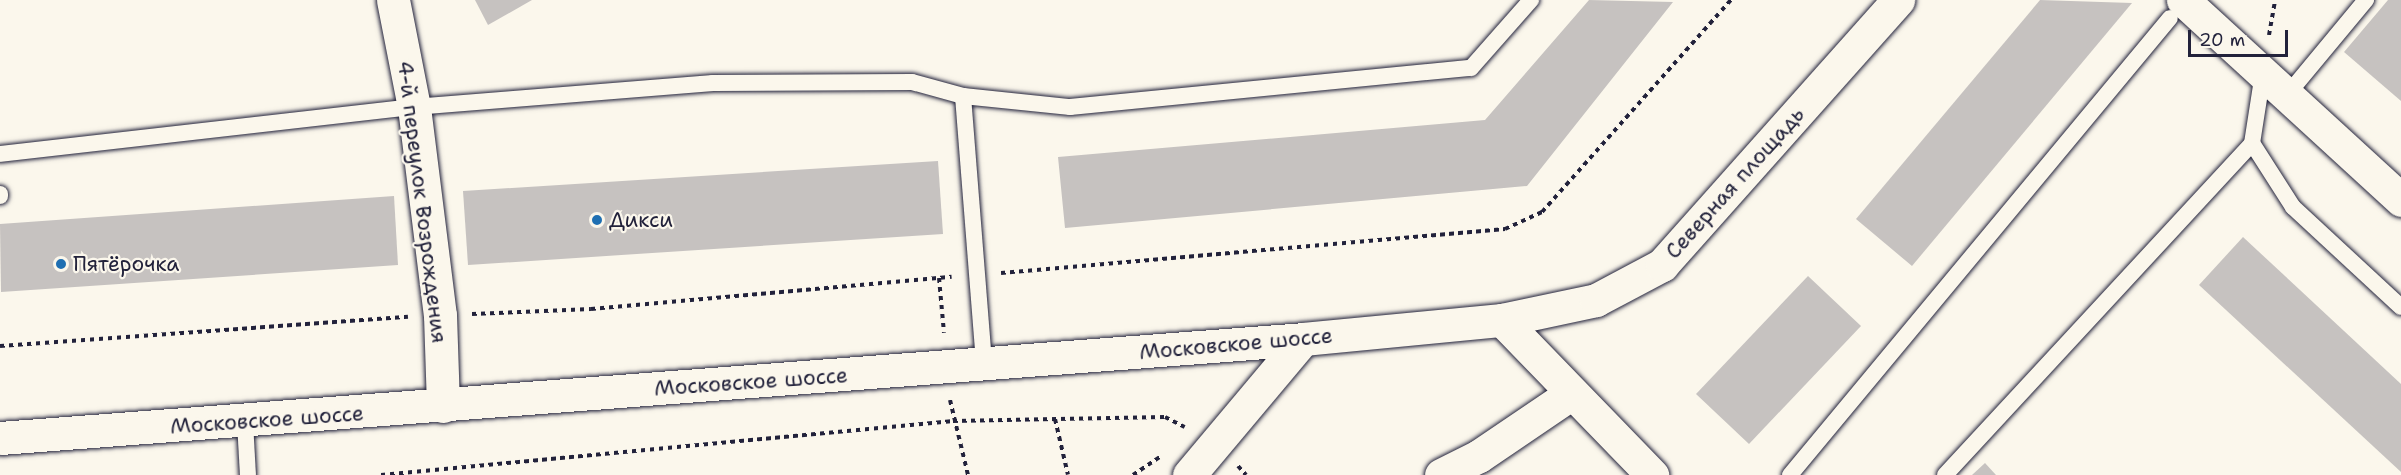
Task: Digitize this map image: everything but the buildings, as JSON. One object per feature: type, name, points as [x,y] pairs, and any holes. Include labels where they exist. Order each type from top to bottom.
[{"type":"main road","name":"4-й переулок Возрождения","points":[[393,0],[414,107],[440,315],[443,406]]},
{"type":"main road","name":"Северная площадь","points":[[1502,320],[1596,300],[1662,265],[1898,0]]},
{"type":"main road","points":[[2176,9],[2263,73],[2401,200]]},
{"type":"main road","name":"Московское шоссе","points":[[0,438],[245,422],[1303,339],[1502,320]]},
{"type":"main road","points":[[1502,320],[1652,475]]},
{"type":"main road","points":[[1189,475],[1303,339]]},
{"type":"main road","points":[[1441,475],[1479,456],[1572,393]]},
{"type":"lane","points":[[0,154],[414,107],[713,83],[912,82],[963,96],[1070,107],[1471,68],[1531,0]]},
{"type":"lane","points":[[2287,95],[2366,0]]},
{"type":"lane","points":[[1791,475],[2176,9]]},
{"type":"lane","points":[[1944,475],[2252,143],[2263,73]]},
{"type":"lane","points":[[963,96],[984,364]]},
{"type":"lane","points":[[2252,143],[2294,207],[2401,307]]},
{"type":"lane","points":[[245,422],[248,475]]},
{"type":"path","points":[[0,346],[440,315],[591,309],[1505,229],[1542,212],[1731,0]]},
{"type":"path","points":[[381,475],[952,421],[1165,417],[1218,443],[1246,475]]},
{"type":"path","points":[[1056,419],[1068,475]]},
{"type":"place","name":"Дикси","points":[[597,220]]},
{"type":"place","name":"Пятёрочка","points":[[61,264]]}]
